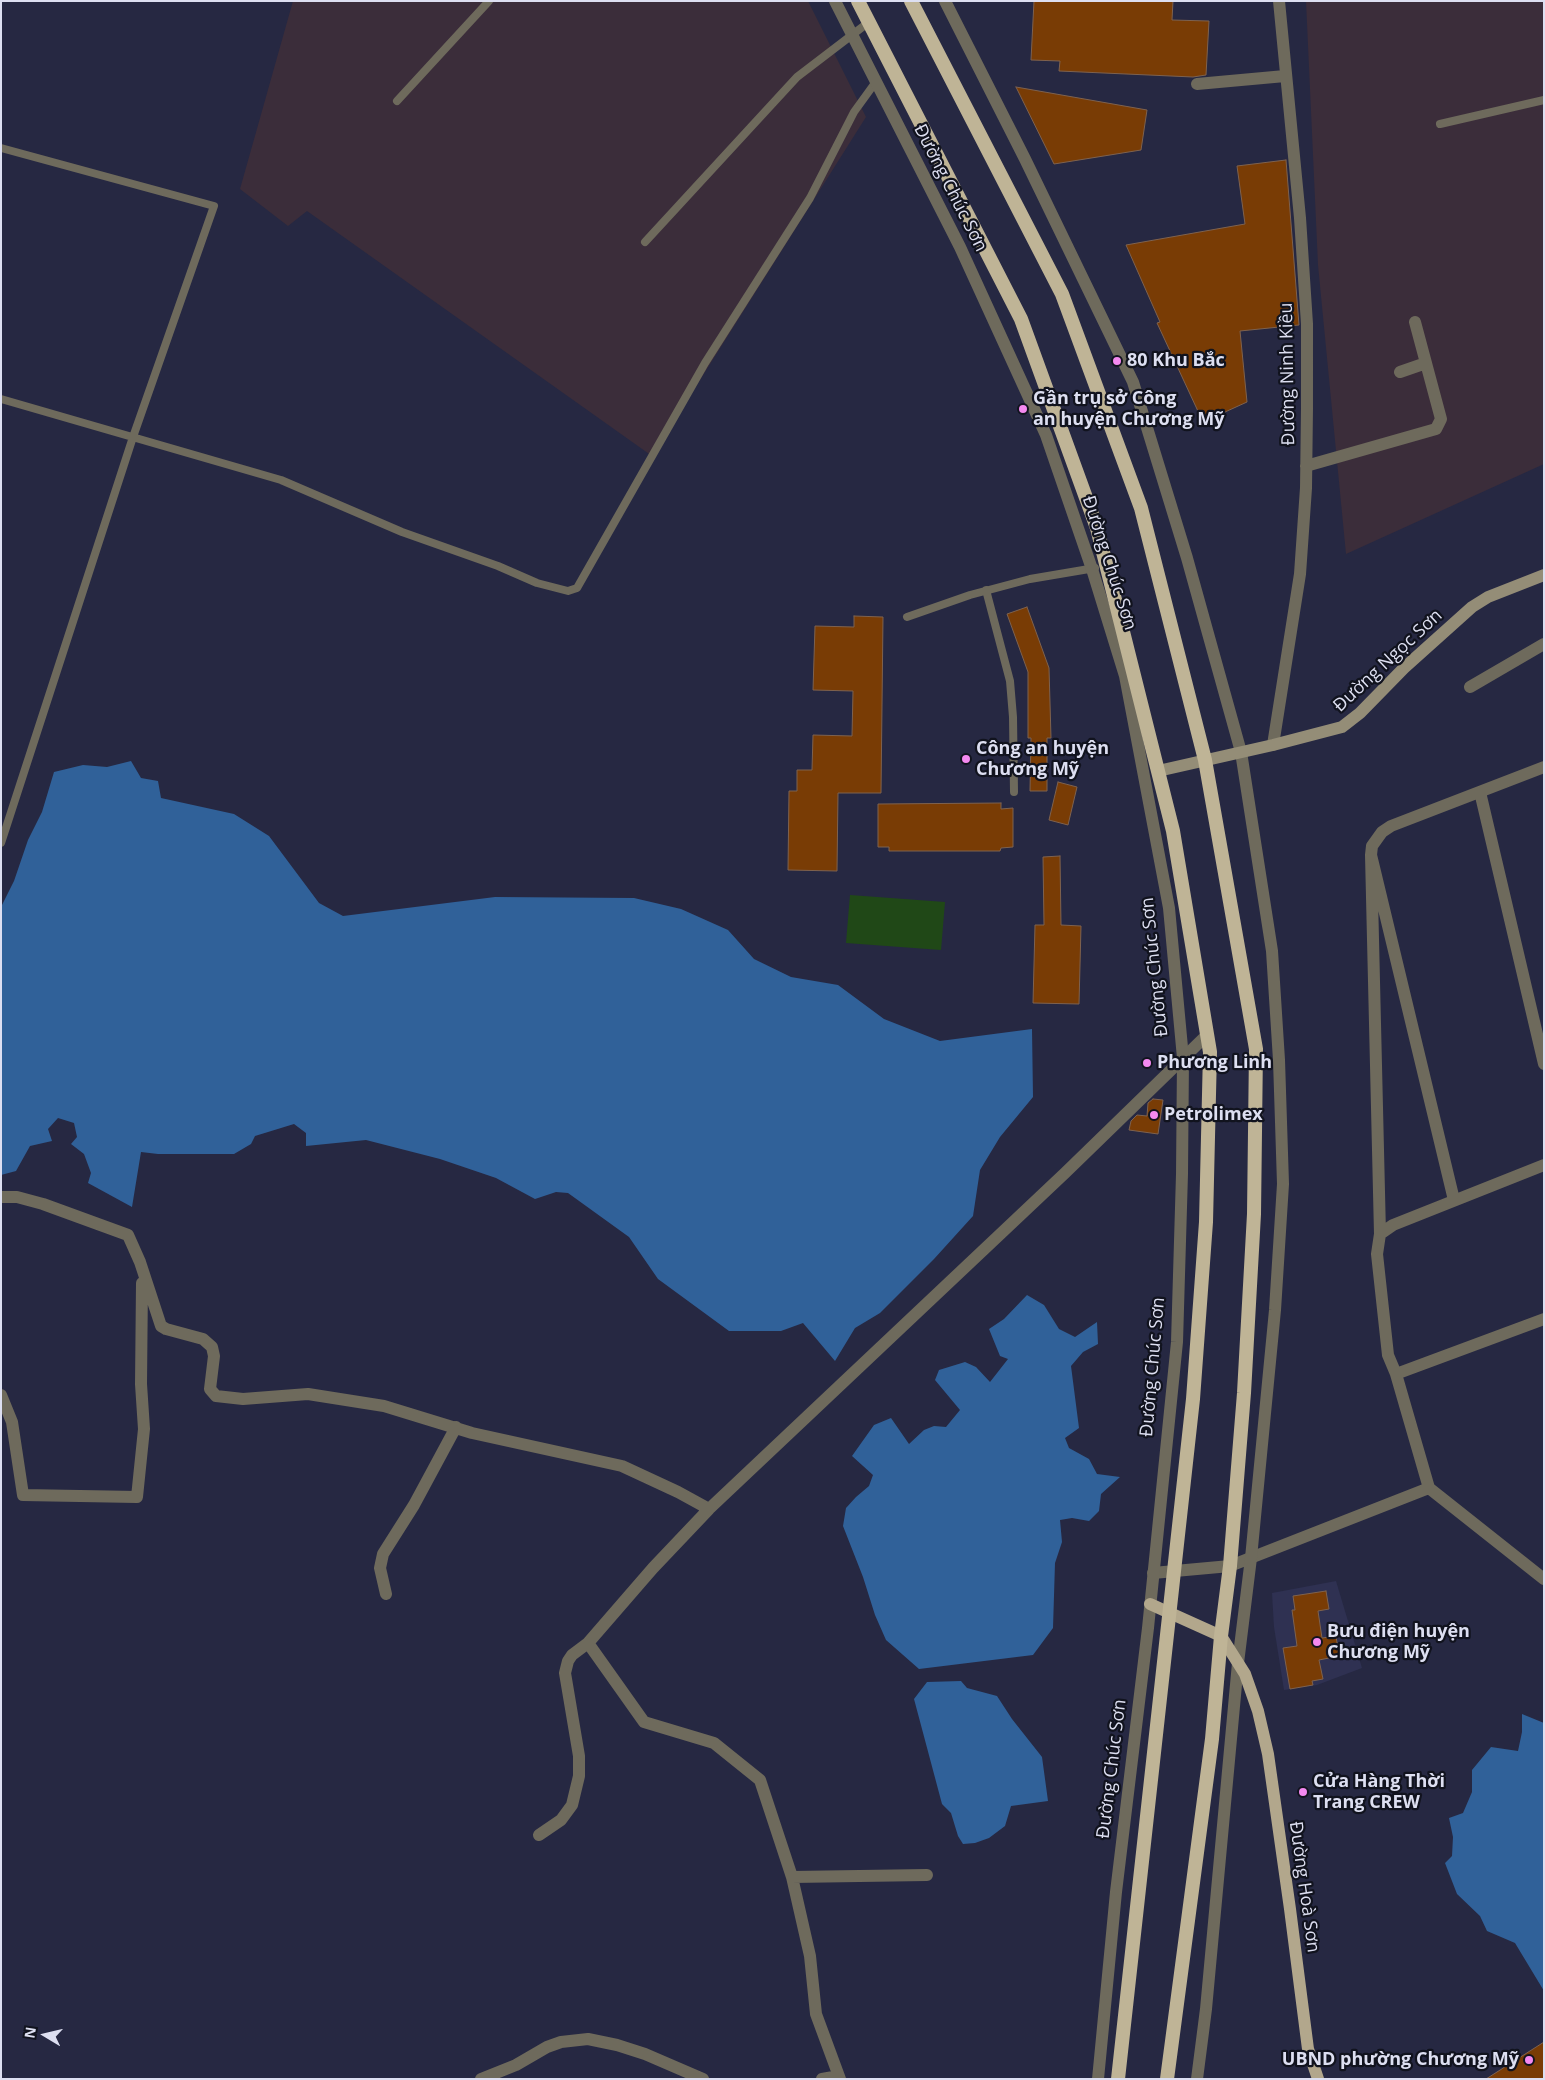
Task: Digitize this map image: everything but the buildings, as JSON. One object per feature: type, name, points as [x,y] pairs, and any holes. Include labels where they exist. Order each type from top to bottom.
[{"type":"highway","name":"Đường Chúc Sơn","points":[[858,1],[1021,319],[1097,528],[1173,831],[1210,1052],[1206,1222],[1193,1399],[1118,2079]]},
{"type":"highway","points":[[912,1],[1062,294],[1140,508],[1205,760],[1256,1049],[1254,1214],[1230,1566],[1221,1636],[1212,1739],[1167,2079]]},
{"type":"main road","name":"Đường Ngọc Sơn","points":[[1158,771],[1273,745],[1349,724],[1404,668],[1472,607],[1488,597],[1544,575]]},
{"type":"main road","points":[[1150,1604],[1221,1636]]},
{"type":"main road","name":"Đường Hoà Sơn","points":[[1221,1636],[1245,1674],[1258,1711],[1268,1754],[1308,2048],[1318,2079]]},
{"type":"street","name":"Đường Chúc Sơn","points":[[835,1],[960,247],[1046,435],[1092,569],[1125,676],[1169,908],[1183,1058],[1177,1342],[1150,1604],[1116,1892],[1098,2079]]},
{"type":"street","points":[[945,1],[1025,159],[1132,382],[1187,558],[1241,752],[1272,951],[1279,1060],[1283,1184],[1275,1310],[1251,1558],[1238,1663],[1206,2010],[1197,2079]]},
{"type":"street","name":"Đường Ninh Kiều","points":[[1273,745],[1300,574],[1306,466],[1307,324],[1300,218],[1279,1]]},
{"type":"street","points":[[1197,84],[1286,76]]},
{"type":"street","points":[[1306,466],[1436,430],[1441,419],[1415,322]]},
{"type":"street","points":[[1400,372],[1426,363]]},
{"type":"street","points":[[1470,687],[1544,644]]},
{"type":"street","points":[[1544,767],[1391,826],[1376,838],[1372,846],[1380,1234],[1377,1254],[1388,1355],[1396,1374],[1429,1488],[1544,1579]]},
{"type":"street","points":[[1480,792],[1544,1064]]},
{"type":"street","points":[[1372,855],[1454,1200]]},
{"type":"street","points":[[539,1836],[561,1820],[572,1805],[579,1776],[578,1756],[565,1673],[566,1665],[572,1655],[588,1643],[653,1568],[709,1509],[1065,1174],[1207,1035]]},
{"type":"street","points":[[1380,1234],[1393,1225],[1544,1165]]},
{"type":"street","points":[[1,1197],[17,1197],[43,1204],[126,1234],[132,1243],[161,1326],[203,1339],[212,1347],[214,1356],[210,1389],[216,1396],[243,1399],[308,1394],[384,1406],[472,1433],[622,1466],[678,1492],[709,1509]]},
{"type":"street","points":[[1,1395],[12,1422],[23,1495],[137,1497],[144,1429],[140,1384],[142,1271]]},
{"type":"street","points":[[1396,1374],[1544,1320]]},
{"type":"street","points":[[386,1594],[380,1568],[383,1554],[414,1505],[456,1428]]},
{"type":"street","points":[[1153,1572],[1230,1566],[1429,1488]]},
{"type":"street","points":[[588,1643],[644,1722],[714,1742],[760,1780],[792,1878],[810,1956],[816,2014],[839,2077],[822,2079]]},
{"type":"street","points":[[792,1878],[927,1874]]},
{"type":"street","points":[[481,2079],[516,2065],[547,2047],[562,2042],[588,2039],[617,2045],[645,2054],[703,2079]]},
{"type":"lane","points":[[397,101],[489,1]]},
{"type":"lane","points":[[646,242],[797,77],[869,22]]},
{"type":"lane","points":[[1,399],[281,480],[402,532],[498,566],[537,583],[568,591],[577,588],[705,363],[810,198],[854,112],[875,83]]},
{"type":"lane","points":[[1440,124],[1544,100]]},
{"type":"lane","points":[[1,148],[214,206],[133,438],[1,843]]},
{"type":"lane","points":[[907,617],[986,590],[1030,578],[1107,566]]},
{"type":"lane","points":[[986,590],[1010,681],[1013,717],[1014,792]]},
{"type":"shaded area","points":[[293,1],[808,1],[866,117],[652,456],[307,211],[288,226],[240,189]]},
{"type":"shaded area","points":[[1306,1],[1544,1],[1544,464],[1346,554],[1318,265]]},
{"type":"shaded area","points":[[131,761],[141,778],[158,781],[161,798],[234,814],[269,836],[319,903],[343,916],[495,897],[634,898],[681,909],[728,930],[754,959],[791,977],[838,985],[884,1019],[940,1041],[1032,1029],[1033,1097],[1000,1137],[980,1170],[973,1216],[934,1259],[880,1313],[855,1328],[835,1361],[803,1323],[781,1331],[729,1331],[658,1279],[629,1237],[568,1193],[556,1192],[535,1199],[496,1178],[440,1159],[366,1140],[306,1146],[306,1133],[294,1124],[255,1136],[251,1144],[234,1154],[158,1154],[141,1152],[132,1207],[88,1183],[91,1173],[84,1154],[71,1144],[77,1137],[74,1123],[58,1118],[48,1129],[52,1141],[30,1146],[16,1171],[1,1175],[1,907],[14,881],[28,840],[42,812],[54,772],[83,765],[107,767]]},
{"type":"shaded area","points":[[1027,1295],[1044,1305],[1059,1329],[1075,1337],[1097,1322],[1098,1344],[1083,1352],[1071,1366],[1079,1428],[1065,1438],[1069,1448],[1089,1459],[1097,1474],[1120,1477],[1101,1494],[1099,1511],[1089,1521],[1072,1518],[1060,1520],[1062,1542],[1055,1563],[1053,1628],[1033,1655],[919,1669],[886,1640],[843,1526],[846,1508],[869,1486],[873,1475],[852,1456],[874,1425],[891,1418],[909,1444],[924,1430],[934,1426],[946,1427],[960,1410],[935,1380],[939,1370],[965,1362],[976,1367],[990,1382],[1008,1359],[1000,1356],[989,1329],[1004,1319]]},
{"type":"shaded area","points":[[1336,1581],[1362,1668],[1317,1685],[1284,1690],[1274,1627],[1272,1593]]},
{"type":"shaded area","points":[[961,1681],[967,1688],[997,1696],[1012,1719],[1042,1757],[1048,1801],[1011,1806],[1005,1826],[989,1838],[975,1843],[963,1844],[958,1836],[951,1813],[942,1804],[914,1699],[927,1682]]},
{"type":"shaded area","points":[[1522,1714],[1544,1723],[1544,1991],[1515,1943],[1487,1931],[1480,1916],[1457,1894],[1445,1863],[1452,1856],[1453,1837],[1449,1818],[1463,1813],[1472,1792],[1472,1770],[1491,1747],[1518,1751],[1522,1732]]},
{"type":"green space","points":[[850,895],[945,902],[941,950],[846,943]]},
{"type":"place","name":"80 Khu Bắc","points":[[1117,361]]},
{"type":"place","name":"Gần trụ sở Công an huyện Chương Mỹ","points":[[1023,409]]},
{"type":"place","name":"Công an huyện Chương Mỹ","points":[[966,759]]},
{"type":"place","name":"Phương Linh","points":[[1147,1063]]},
{"type":"place","name":"Petrolimex","points":[[1154,1115]]},
{"type":"place","name":"Bưu điện huyện Chương Mỹ","points":[[1317,1642]]},
{"type":"place","name":"Cửa Hàng Thời Trang CREW","points":[[1303,1792]]},
{"type":"place","name":"UBND phường Chương Mỹ","points":[[1529,2060]]}]
